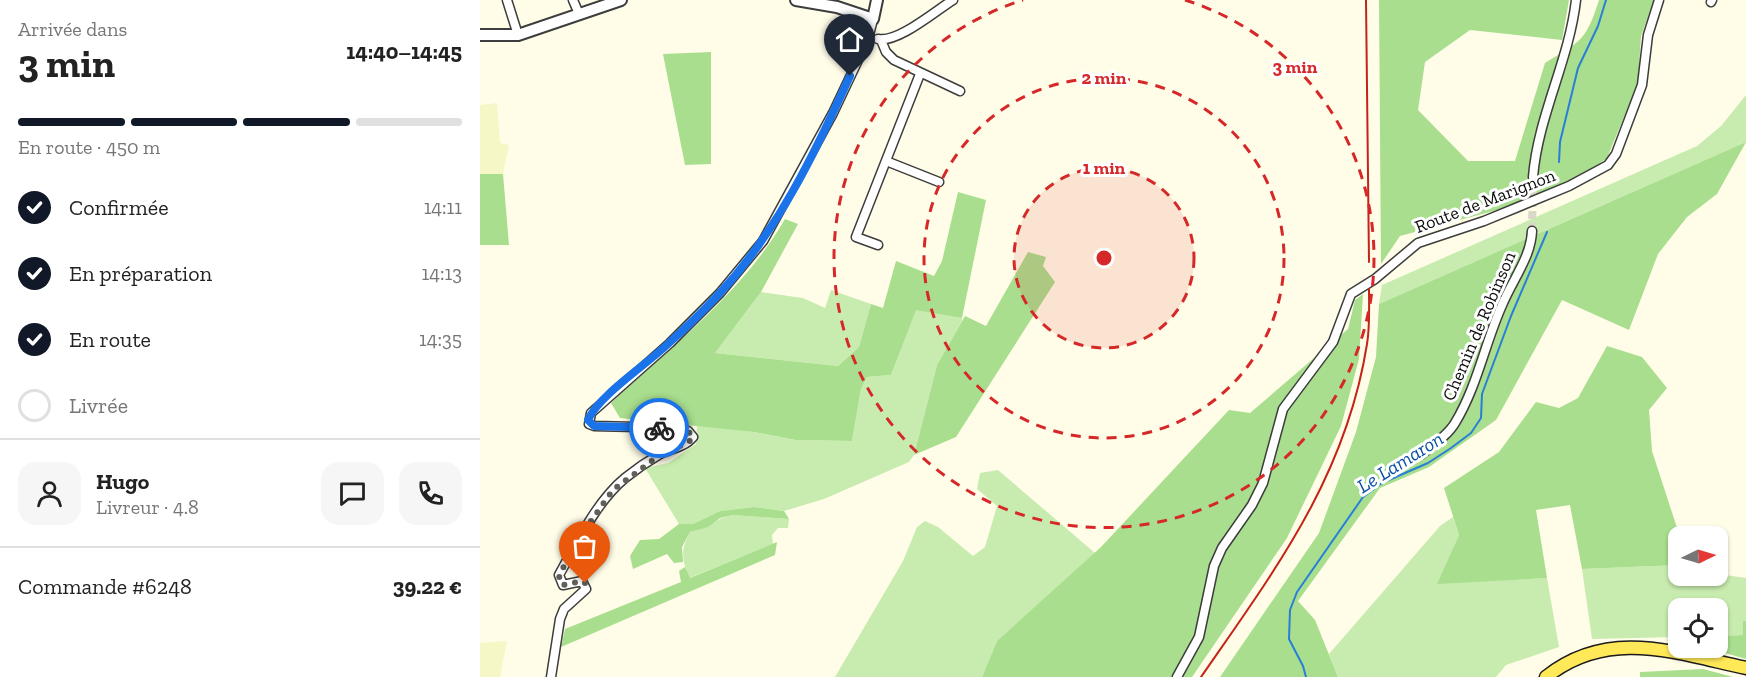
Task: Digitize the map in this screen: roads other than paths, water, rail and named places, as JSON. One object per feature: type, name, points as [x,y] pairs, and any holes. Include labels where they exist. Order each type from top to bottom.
[{"type":"main road","points":[[1546,677],[1576,658],[1600,650],[1621,647],[1674,650],[1746,668]]},
{"type":"street","points":[[507,0],[518,35]]},
{"type":"street","points":[[573,0],[579,14]]},
{"type":"street","points":[[480,35],[518,35],[621,0]]},
{"type":"street","points":[[796,0],[837,7],[873,19]]},
{"type":"street","points":[[550,677],[560,619],[564,609],[586,589],[582,581],[563,585],[559,575],[586,528],[613,490],[661,454],[689,442],[693,437],[688,431],[679,428],[594,426],[588,420],[591,413],[670,343],[720,293],[763,241],[833,113],[870,33],[877,0]]},
{"type":"street","points":[[881,40],[902,33],[953,0]]},
{"type":"street","points":[[1533,177],[1536,147],[1573,24],[1576,0]]},
{"type":"street","name":"Route de Marignon","points":[[1177,677],[1199,637],[1218,557],[1263,483],[1283,409],[1333,342],[1351,294],[1375,279],[1418,243],[1485,221],[1569,186],[1608,165],[1616,154],[1642,85],[1648,35],[1659,0]]},
{"type":"street","points":[[870,33],[881,40],[886,52],[894,60],[960,91]]},
{"type":"street","points":[[878,245],[856,237],[920,74]]},
{"type":"street","points":[[886,161],[939,182]]},
{"type":"street","name":"Chemin de Robinson","points":[[1422,454],[1454,425],[1462,410],[1473,386],[1502,304],[1530,248],[1532,231]]},
{"type":"waterway","name":"Le Lamaron","points":[[1559,162],[1560,142],[1578,68],[1598,26],[1606,0]]},
{"type":"waterway","name":"Le Lamaron","points":[[1306,677],[1289,639],[1290,610],[1297,592],[1363,497],[1382,483],[1428,463],[1471,433],[1481,418],[1482,394],[1511,316],[1547,232]]},
{"type":"tunnel","points":[[1532,231],[1533,177]]},
{"type":"railway","points":[[1366,0],[1369,262]]},
{"type":"railway","points":[[1201,677],[1281,560],[1325,480],[1343,437],[1357,392],[1368,337],[1369,289]]}]
